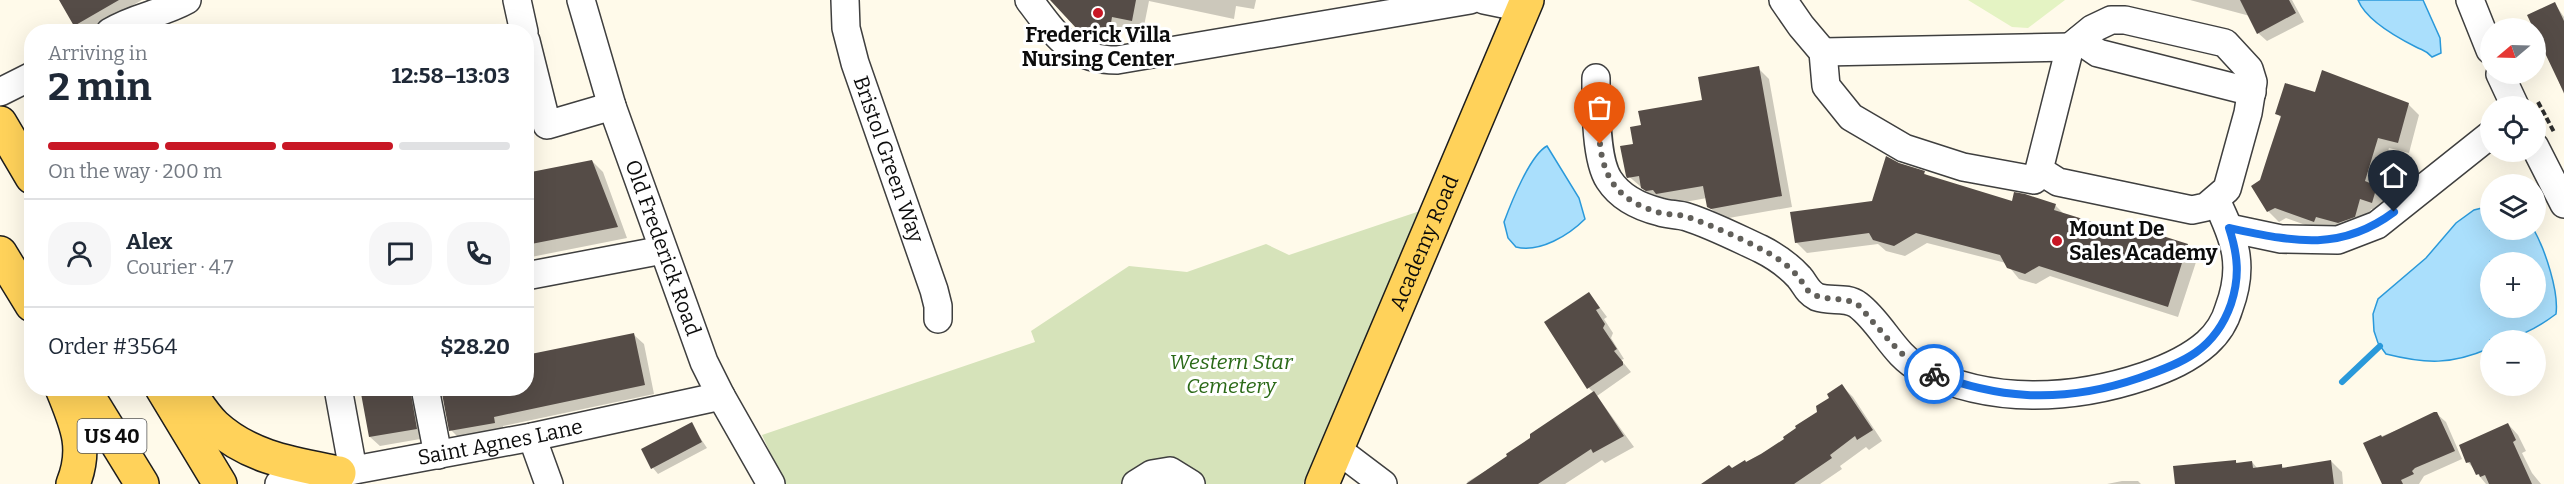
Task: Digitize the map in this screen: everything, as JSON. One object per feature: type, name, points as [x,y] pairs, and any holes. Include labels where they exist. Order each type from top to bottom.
[{"type":"main road","name":"Academy Road","points":[[1322,484],[1525,4]]},
{"type":"main road","points":[[0,253],[24,294]]},
{"type":"main road","points":[[65,396],[76,424],[80,444],[81,459],[73,484]]},
{"type":"main road","name":"US 40","points":[[88,396],[142,484]]},
{"type":"main road","name":"US 40","points":[[167,396],[220,484]]},
{"type":"main road","points":[[192,396],[213,425],[255,454],[342,476]]},
{"type":"street","points":[[122,24],[172,8],[187,0]]},
{"type":"street","points":[[517,0],[522,24]]},
{"type":"street","name":"Old Frederick Road","points":[[581,0],[612,106],[704,362],[771,484]]},
{"type":"street","name":"Bristol Green Way","points":[[845,0],[846,28],[855,63],[934,290],[938,318]]},
{"type":"street","points":[[1029,0],[1056,36],[1077,52],[1097,60],[1117,60],[1470,0]]},
{"type":"street","points":[[1484,0],[1525,4]]},
{"type":"street","points":[[1784,0],[1801,26],[1823,52],[1826,86],[1851,117],[1904,148],[1963,167],[2034,180],[2039,170],[2074,43],[2092,29],[2111,20],[2125,20],[2225,43],[2248,69],[2253,82],[2252,92],[2227,189],[2206,207],[2192,210],[2058,182],[2039,170]]},
{"type":"street","points":[[2470,0],[2480,25]]},
{"type":"street","points":[[1823,52],[2074,43],[2098,53],[2252,92]]},
{"type":"street","points":[[534,73],[547,125],[612,106]]},
{"type":"street","points":[[1596,78],[1596,120],[1602,162],[1608,179],[1620,193],[1638,204],[1661,213],[1686,216],[1764,251],[1787,265],[1814,295],[1857,304],[1901,354],[1919,369],[1988,391],[2029,395],[2068,394],[2111,388],[2162,370],[2197,352],[2214,337],[2225,321],[2238,275],[2236,250],[2216,200]]},
{"type":"street","points":[[2509,84],[2520,96]]},
{"type":"street","points":[[2229,228],[2281,239],[2338,240],[2377,225],[2480,143]]},
{"type":"street","points":[[2546,143],[2564,204]]},
{"type":"street","points":[[534,274],[663,250]]},
{"type":"street","points":[[338,396],[342,476]]},
{"type":"street","points":[[427,396],[438,455]]},
{"type":"street","name":"Saint Agnes Lane","points":[[279,484],[342,476],[721,396]]},
{"type":"street","points":[[532,437],[549,484]]},
{"type":"street","points":[[1338,450],[1383,484]]},
{"type":"street","points":[[1136,484],[1152,474],[1170,471],[1191,484]]},
{"type":"green space","points":[[1968,0],[2065,0],[2028,28],[2012,27]]},
{"type":"green space","name":"Western Star Cemetery","points":[[1423,210],[1303,484],[785,484],[762,435],[1035,342],[1031,331],[1129,266],[1187,272],[1266,244],[1289,255]]},
{"type":"water","points":[[2358,0],[2423,0],[2440,38],[2441,53],[2432,57],[2392,33],[2368,15]]},
{"type":"water","points":[[1547,146],[1579,198],[1585,219],[1554,241],[1535,247],[1516,247],[1508,238],[1504,222],[1528,169]]},
{"type":"water","points":[[2480,208],[2480,240],[2538,240],[2543,252],[2480,252],[2480,318],[2546,318],[2546,260],[2555,294],[2556,314],[2530,330],[2480,330],[2480,352],[2463,358],[2426,361],[2386,354],[2378,343],[2374,331],[2373,314],[2378,299],[2426,258],[2456,223],[2474,210]]},
{"type":"building","points":[[59,0],[119,0],[77,24],[73,24]]},
{"type":"building","name":"Frederick Villa Nursing Center","points":[[1050,0],[1136,0],[1132,21],[1112,17],[1110,29],[1095,26],[1093,32],[1077,29]]},
{"type":"building","points":[[2240,0],[2289,0],[2296,13],[2257,34]]},
{"type":"building","points":[[2555,2],[2564,21],[2564,93],[2546,55],[2546,18],[2528,18],[2527,15]]},
{"type":"building","points":[[1759,66],[1782,196],[1711,209],[1707,207],[1703,186],[1656,194],[1653,190],[1646,191],[1641,188],[1639,176],[1627,178],[1620,146],[1633,144],[1630,127],[1641,125],[1638,111],[1702,100],[1698,77]]},
{"type":"building","points":[[2322,70],[2409,103],[2398,143],[2378,138],[2365,181],[2377,186],[2372,203],[2360,199],[2355,217],[2338,223],[2316,217],[2314,222],[2275,208],[2267,212],[2251,186],[2260,180],[2281,116],[2275,114],[2285,83],[2315,92]]},
{"type":"building","points":[[1886,156],[1899,163],[1925,171],[1924,174],[2012,201],[2014,192],[2025,194],[2056,204],[2054,210],[2144,238],[2147,231],[2188,244],[2168,307],[2039,266],[2025,274],[2007,268],[2000,255],[1916,233],[1894,246],[1873,240],[1869,233],[1795,243],[1790,212],[1872,201]]},
{"type":"building","points":[[592,160],[618,227],[534,243],[534,171]]},
{"type":"building","points":[[1589,292],[1600,308],[1596,310],[1605,324],[1603,328],[1617,349],[1614,351],[1623,365],[1587,389],[1544,322]]},
{"type":"building","points":[[634,333],[645,385],[494,417],[495,423],[449,431],[442,396],[534,396],[534,353]]},
{"type":"building","points":[[1842,384],[1873,430],[1857,440],[1855,436],[1830,455],[1832,458],[1794,484],[1701,484],[1729,465],[1732,468],[1745,460],[1746,462],[1784,439],[1783,437],[1796,428],[1795,426],[1817,412],[1816,406],[1829,398],[1827,394]]},
{"type":"building","points":[[1594,391],[1624,436],[1593,453],[1591,449],[1538,484],[1466,484],[1507,456],[1506,454],[1530,438],[1530,434]]},
{"type":"building","points":[[361,396],[411,396],[417,429],[369,437]]},
{"type":"building","points":[[2437,412],[2455,451],[2415,468],[2412,471],[2414,474],[2401,480],[2403,484],[2382,484],[2363,443],[2381,435],[2382,437]]},
{"type":"building","points":[[692,422],[702,442],[651,469],[641,449]]},
{"type":"building","points":[[2508,423],[2516,440],[2513,442],[2532,484],[2489,484],[2485,475],[2480,477],[2479,474],[2476,475],[2470,462],[2466,463],[2459,445]]},
{"type":"building","points":[[2236,460],[2236,463],[2252,461],[2253,468],[2282,464],[2282,468],[2331,460],[2334,484],[2175,484],[2173,466]]},
{"type":"waterway","points":[[2342,382],[2380,346]]},
{"type":"way so far","points":[[1600,144],[1602,162],[1608,179],[1620,193],[1638,204],[1661,213],[1686,216],[1764,251],[1787,265],[1808,291],[1820,298],[1841,299],[1857,304],[1901,354],[1919,369],[1934,374]]},
{"type":"place","name":"Frederick Villa Nursing Center","points":[[1098,13]]},
{"type":"place","name":"Mount De Sales Academy","points":[[2057,241]]},
{"type":"route","points":[[1934,374],[1950,381],[1988,391],[2029,395],[2068,394],[2111,388],[2180,362],[2197,352],[2214,337],[2225,321],[2238,275],[2236,250],[2229,228],[2281,239],[2338,240],[2377,225],[2394,212]]}]
